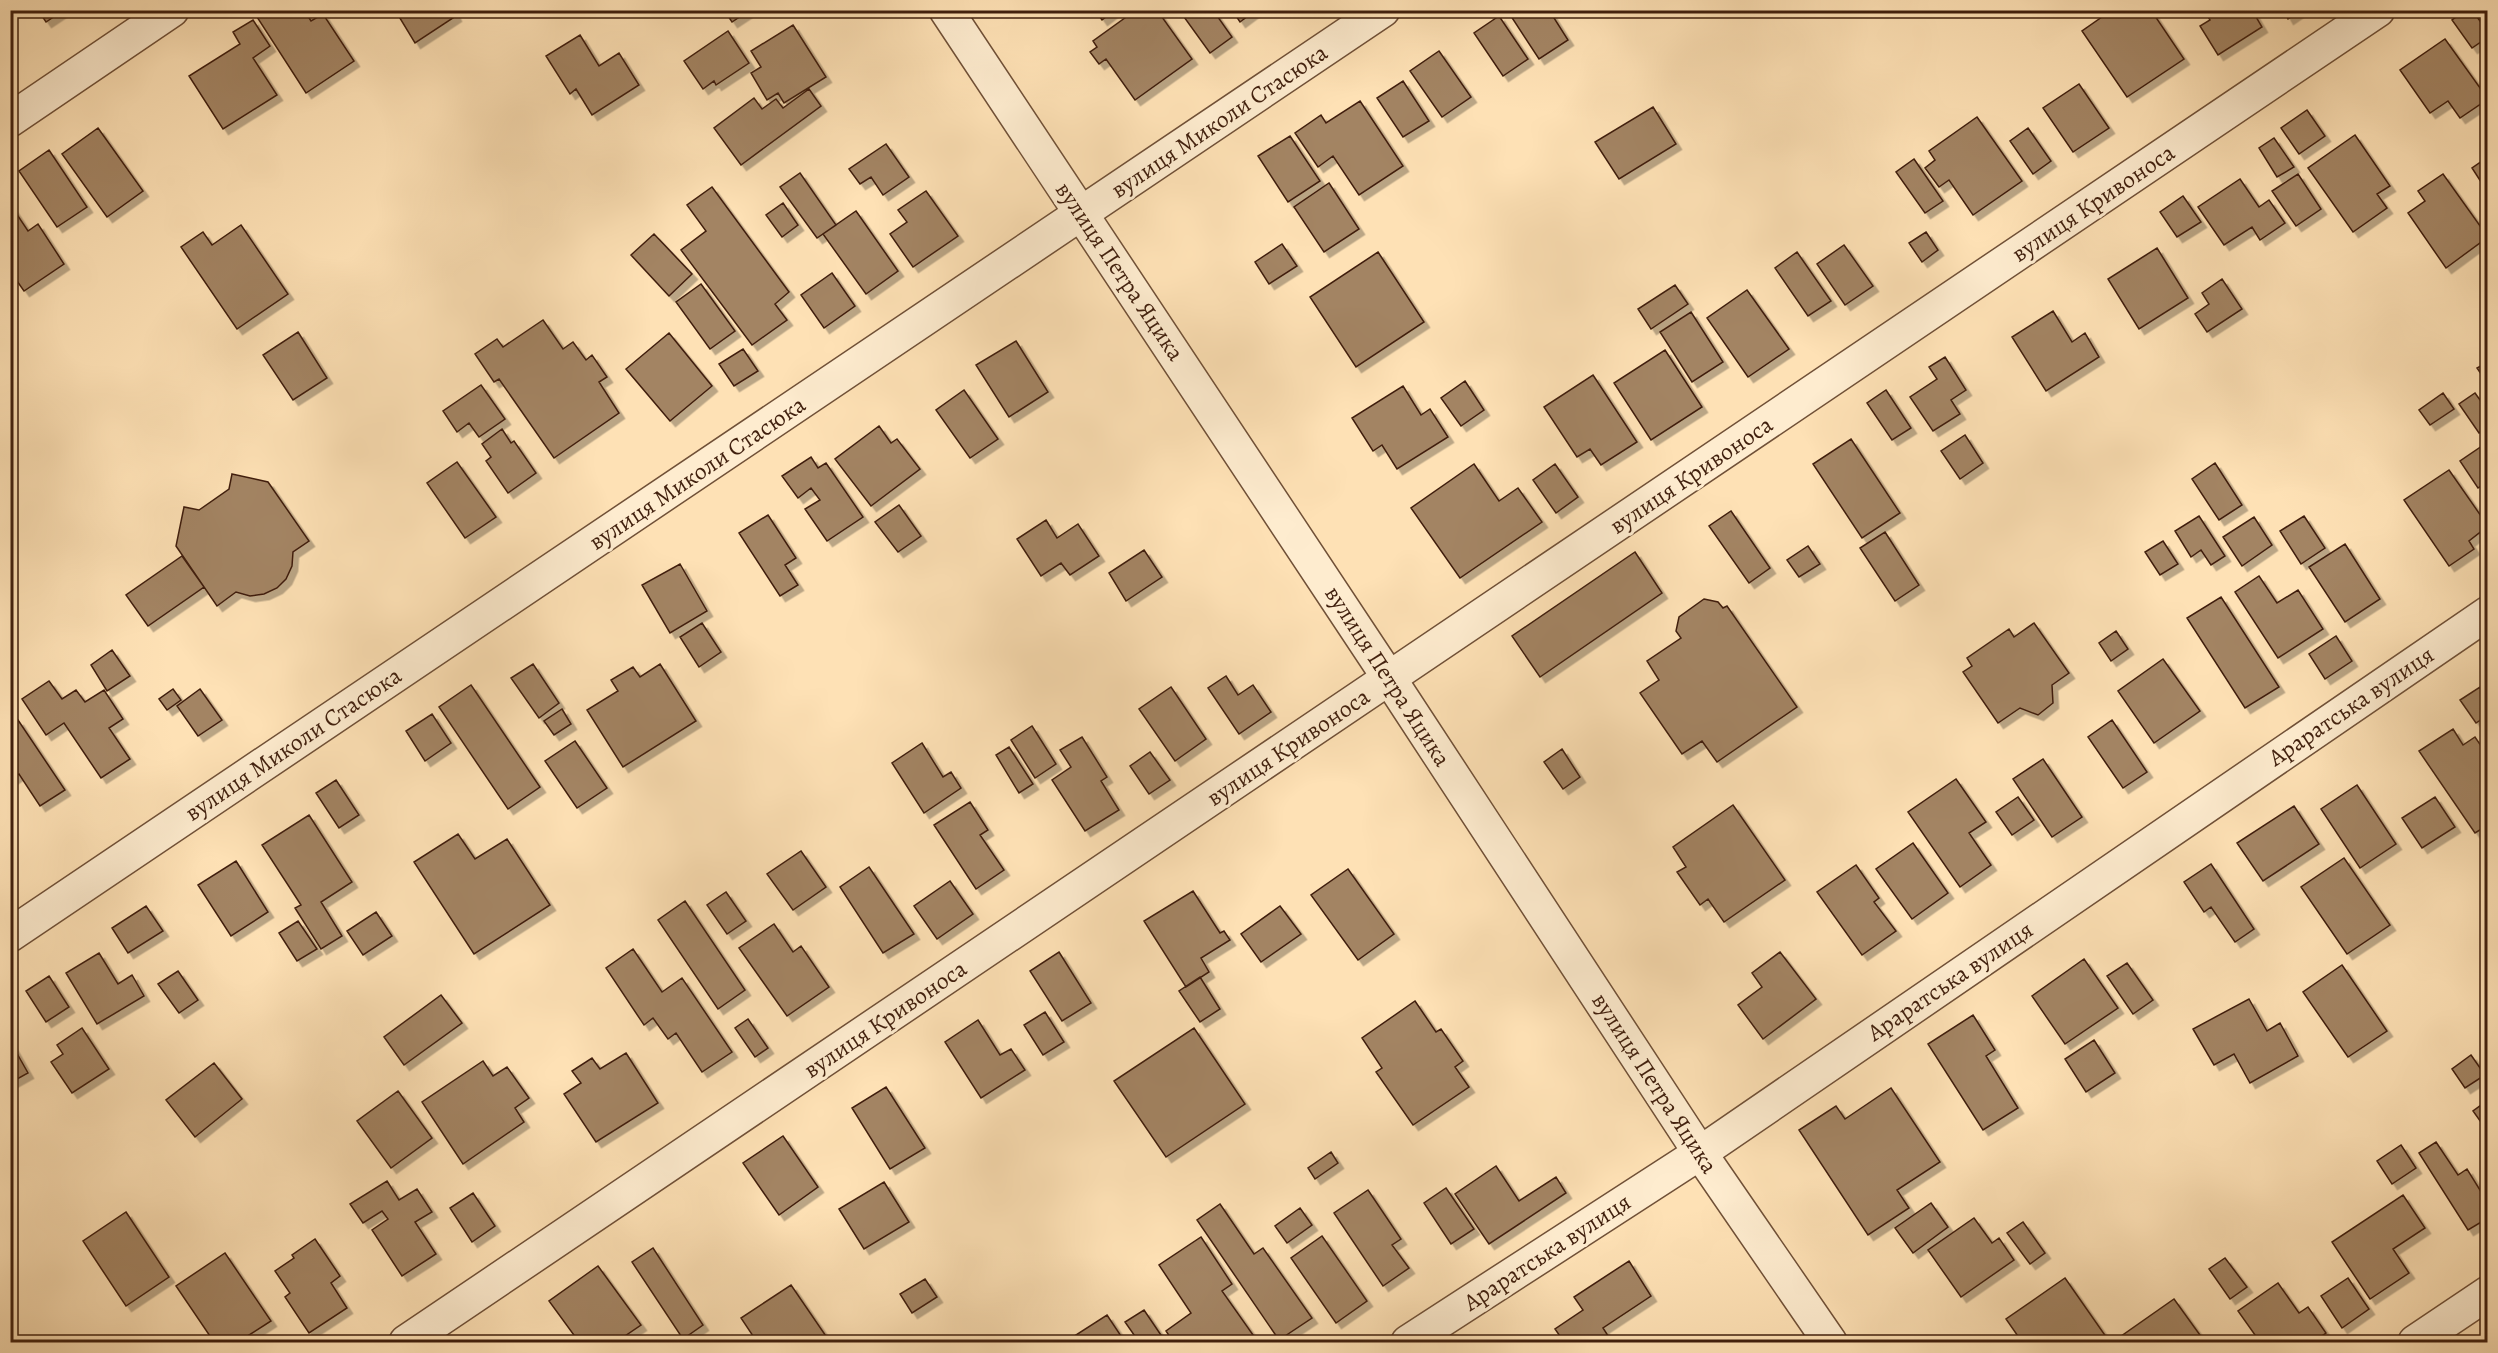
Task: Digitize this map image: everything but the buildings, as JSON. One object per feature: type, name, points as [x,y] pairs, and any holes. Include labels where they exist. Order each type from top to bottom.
[{"type":"street","points":[[10,120],[172,10]]},
{"type":"street","name":"вулиця Петра Яцика","points":[[946,10],[1389,678],[1700,1153],[1830,1342]]},
{"type":"street","name":"вулиця Миколи Стасюка","points":[[10,935],[1383,10]]},
{"type":"street","name":"вулиця Кривоноса","points":[[406,1342],[2378,10]]},
{"type":"street","name":"Араратська вулиця","points":[[1408,1342],[1700,1153],[2487,613]]},
{"type":"street","points":[[2415,1342],[2487,1293]]}]
